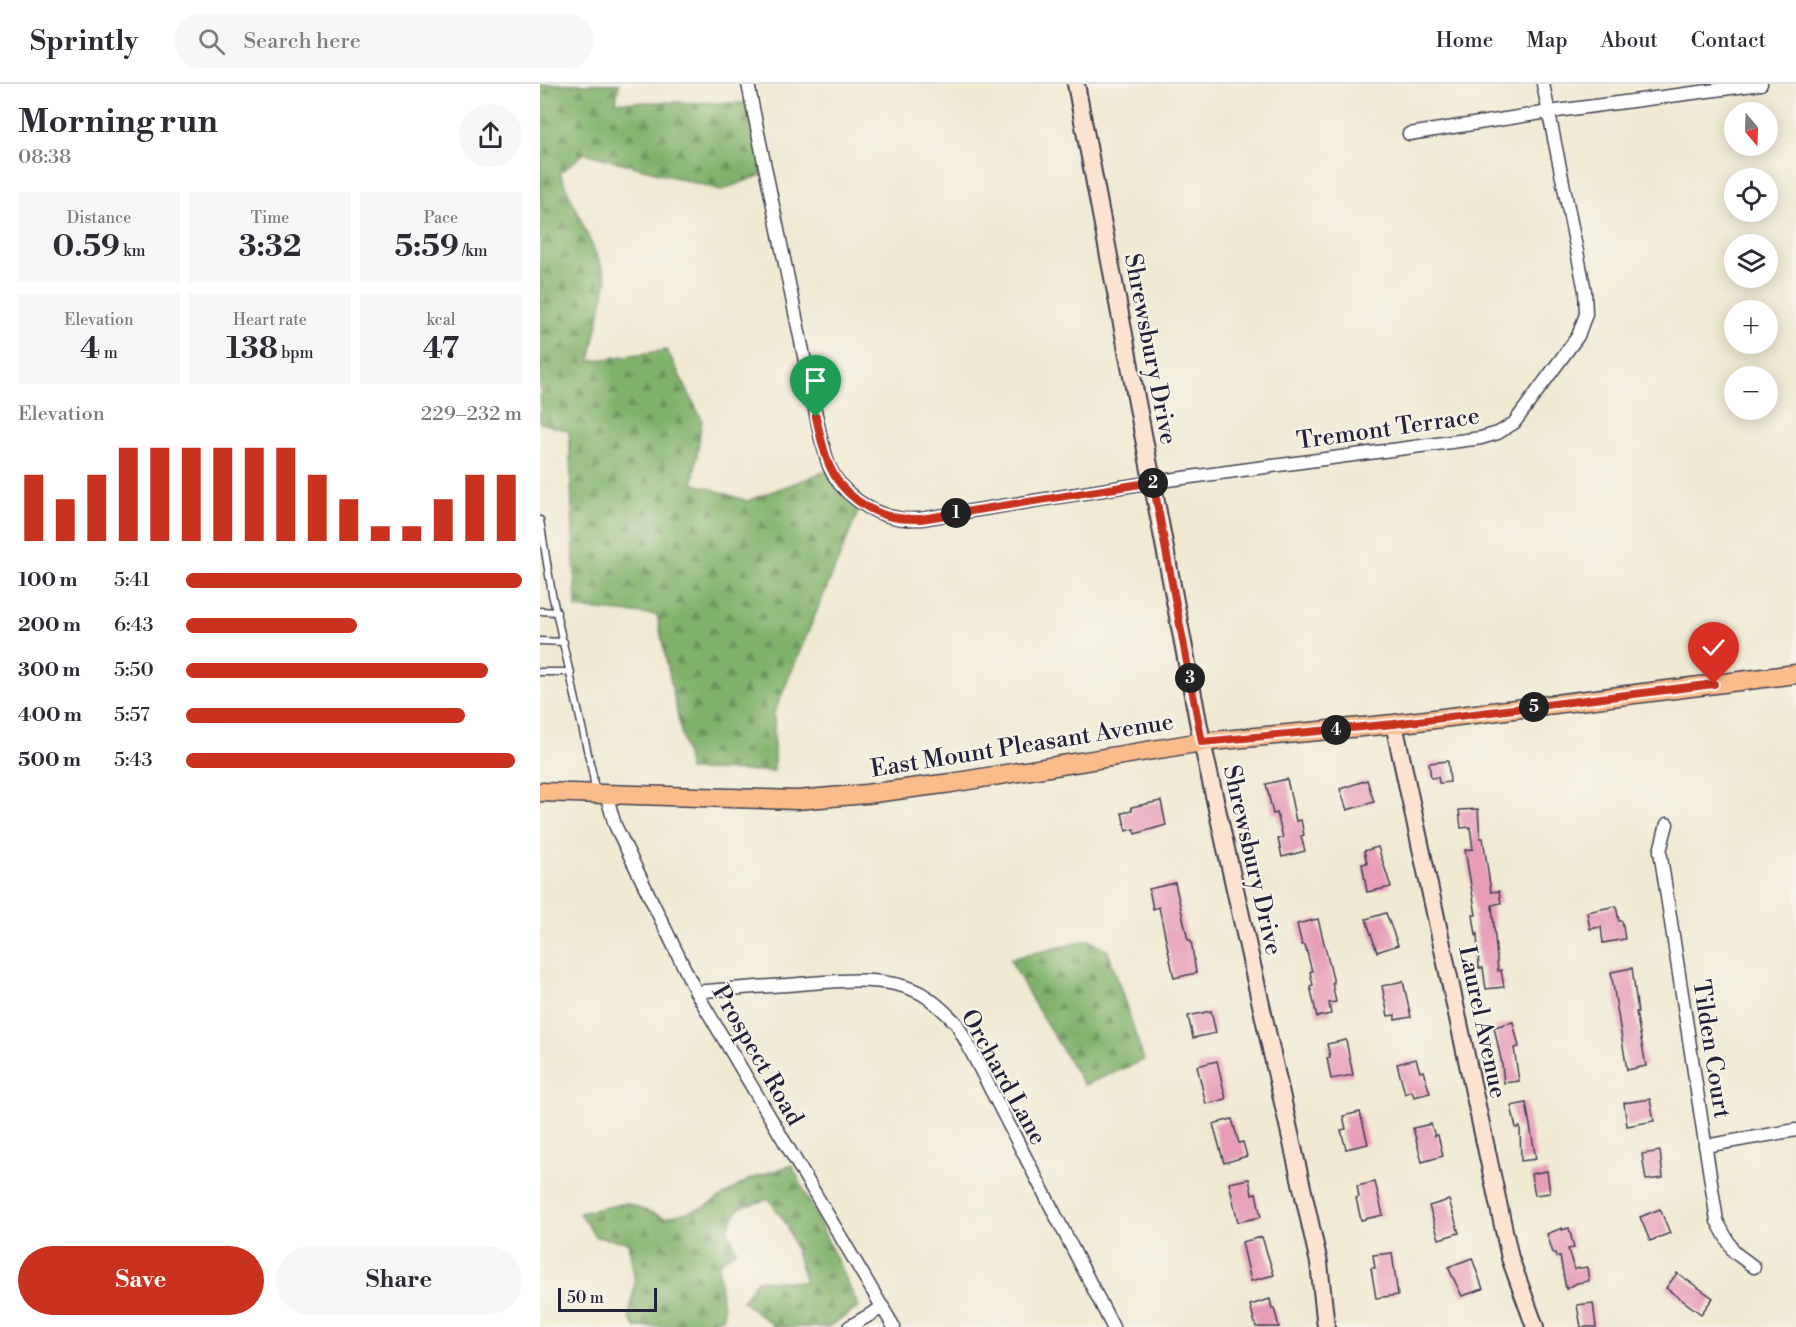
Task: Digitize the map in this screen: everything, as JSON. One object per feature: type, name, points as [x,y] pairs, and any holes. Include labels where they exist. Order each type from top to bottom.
[{"type":"main road","name":"Shrewsbury Drive","points":[[1076,84],[1202,742],[1318,1263],[1326,1327]]},
{"type":"main road","name":"East Mount Pleasant Avenue","points":[[540,792],[797,800],[855,795],[951,783],[1202,742],[1394,724],[1796,674]]},
{"type":"main road","name":"Laurel Avenue","points":[[1394,724],[1510,1258],[1535,1327]]},
{"type":"street","name":"Tremont Terrace","points":[[748,84],[821,439],[830,468],[847,492],[878,513],[898,518],[921,519],[1153,482],[1481,438],[1498,433],[1514,423],[1578,336],[1586,314],[1585,291],[1543,84]]},
{"type":"street","points":[[1409,134],[1549,112],[1761,84]]},
{"type":"street","name":"Prospect Road","points":[[600,794],[696,992],[894,1327]]},
{"type":"street","name":"Tilden Court","points":[[1667,824],[1660,851],[1717,1221],[1734,1252],[1754,1267]]},
{"type":"street","name":"Orchard Lane","points":[[696,992],[843,980],[884,983],[907,988],[922,994],[939,1006],[957,1024],[1113,1327]]},
{"type":"street","points":[[1705,1146],[1796,1130]]},
{"type":"street","points":[[849,1327],[883,1307]]},
{"type":"lane","points":[[540,520],[552,594],[593,776],[600,794]]},
{"type":"lane","points":[[540,611],[557,612]]},
{"type":"lane","points":[[540,641],[564,642]]},
{"type":"lane","points":[[540,672],[571,672]]},
{"type":"green space","points":[[540,84],[619,84],[616,102],[751,103],[764,174],[721,190],[585,153],[560,173],[607,279],[590,361],[667,350],[702,420],[693,483],[747,501],[827,471],[860,508],[774,713],[774,771],[689,770],[657,615],[576,608],[569,431],[540,423]]},
{"type":"green space","points":[[1089,940],[1108,951],[1144,1060],[1084,1085],[1010,959]]},
{"type":"green space","points":[[792,1165],[859,1307],[828,1327],[773,1327],[742,1301],[757,1280],[806,1282],[787,1225],[769,1199],[739,1208],[727,1229],[736,1250],[718,1264],[724,1317],[698,1327],[635,1327],[629,1318],[635,1282],[628,1242],[596,1237],[579,1213],[626,1203],[665,1218],[705,1207],[750,1179]]},
{"type":"building","points":[[1448,761],[1450,782],[1439,783],[1438,777],[1431,778],[1429,763]]},
{"type":"building","points":[[1287,779],[1296,821],[1301,820],[1304,835],[1301,836],[1305,851],[1282,857],[1278,839],[1283,838],[1277,813],[1273,814],[1266,784]]},
{"type":"building","points":[[1367,780],[1374,802],[1347,810],[1340,789]]},
{"type":"building","points":[[1161,801],[1166,825],[1135,834],[1134,829],[1126,831],[1122,813],[1132,811],[1131,807]]},
{"type":"building","points":[[1478,809],[1480,838],[1483,838],[1491,892],[1499,891],[1501,903],[1492,905],[1498,971],[1501,970],[1504,987],[1486,989],[1483,968],[1479,968],[1477,934],[1473,915],[1476,915],[1465,850],[1473,849],[1470,827],[1461,828],[1459,810]]},
{"type":"building","points":[[1378,847],[1391,887],[1367,892],[1362,864],[1367,863],[1364,851]]},
{"type":"building","points":[[1175,883],[1188,940],[1191,940],[1196,973],[1174,978],[1159,907],[1153,909],[1149,889]]},
{"type":"building","points":[[1616,906],[1619,921],[1622,921],[1625,939],[1603,943],[1601,927],[1590,929],[1587,912]]},
{"type":"building","points":[[1386,913],[1398,945],[1377,952],[1366,919]]},
{"type":"building","points":[[1318,919],[1334,983],[1332,983],[1336,1002],[1329,1003],[1331,1014],[1317,1017],[1310,986],[1313,985],[1310,972],[1312,971],[1297,924]]},
{"type":"building","points":[[1632,968],[1638,1012],[1636,1012],[1646,1066],[1627,1070],[1611,972]]},
{"type":"building","points":[[1403,981],[1411,1017],[1395,1020],[1395,1015],[1388,1016],[1382,986]]},
{"type":"building","points":[[1211,1011],[1216,1033],[1193,1038],[1188,1016]]},
{"type":"building","points":[[1513,1022],[1519,1047],[1514,1048],[1519,1081],[1504,1083],[1494,1027]]},
{"type":"building","points":[[1346,1040],[1353,1075],[1331,1079],[1327,1044]]},
{"type":"building","points":[[1416,1059],[1420,1072],[1423,1071],[1430,1093],[1414,1097],[1412,1091],[1405,1094],[1397,1064]]},
{"type":"building","points":[[1217,1061],[1226,1099],[1206,1104],[1197,1066]]},
{"type":"building","points":[[1650,1099],[1654,1121],[1627,1126],[1624,1103]]},
{"type":"building","points":[[1526,1103],[1536,1159],[1521,1161],[1520,1127],[1516,1128],[1511,1106]]},
{"type":"building","points":[[1360,1112],[1368,1144],[1346,1149],[1341,1130],[1346,1129],[1343,1116]]},
{"type":"building","points":[[1232,1119],[1239,1143],[1243,1142],[1247,1156],[1224,1163],[1213,1124]]},
{"type":"building","points":[[1431,1124],[1435,1136],[1438,1135],[1443,1156],[1422,1162],[1413,1128]]},
{"type":"building","points":[[1660,1151],[1663,1178],[1646,1180],[1642,1154]]},
{"type":"building","points":[[1547,1171],[1550,1193],[1535,1195],[1531,1174]]},
{"type":"building","points":[[1249,1179],[1252,1194],[1256,1193],[1261,1217],[1238,1222],[1229,1183]]},
{"type":"building","points":[[1375,1182],[1383,1215],[1361,1220],[1356,1198],[1359,1197],[1357,1186]]},
{"type":"building","points":[[1449,1200],[1459,1233],[1439,1239],[1429,1206]]},
{"type":"building","points":[[1660,1209],[1670,1233],[1650,1241],[1640,1217]]},
{"type":"building","points":[[1562,1228],[1562,1230],[1569,1228],[1574,1248],[1568,1249],[1574,1269],[1587,1267],[1589,1281],[1577,1283],[1566,1289],[1560,1256],[1556,1257],[1553,1253],[1547,1234]]},
{"type":"building","points":[[1262,1237],[1274,1275],[1251,1281],[1242,1242]]},
{"type":"building","points":[[1392,1253],[1398,1295],[1376,1298],[1371,1268],[1375,1268],[1373,1255]]},
{"type":"building","points":[[1472,1258],[1483,1289],[1462,1296],[1448,1267]]},
{"type":"building","points":[[1677,1273],[1713,1298],[1701,1314],[1666,1288]]},
{"type":"building","points":[[1270,1299],[1279,1327],[1256,1327],[1250,1305]]},
{"type":"building","points":[[1593,1303],[1596,1327],[1581,1327],[1577,1305]]},
{"type":"route","points":[[816,417],[830,468],[847,492],[878,513],[898,518],[921,519],[1153,482],[1202,742],[1394,724],[1714,684]]}]
